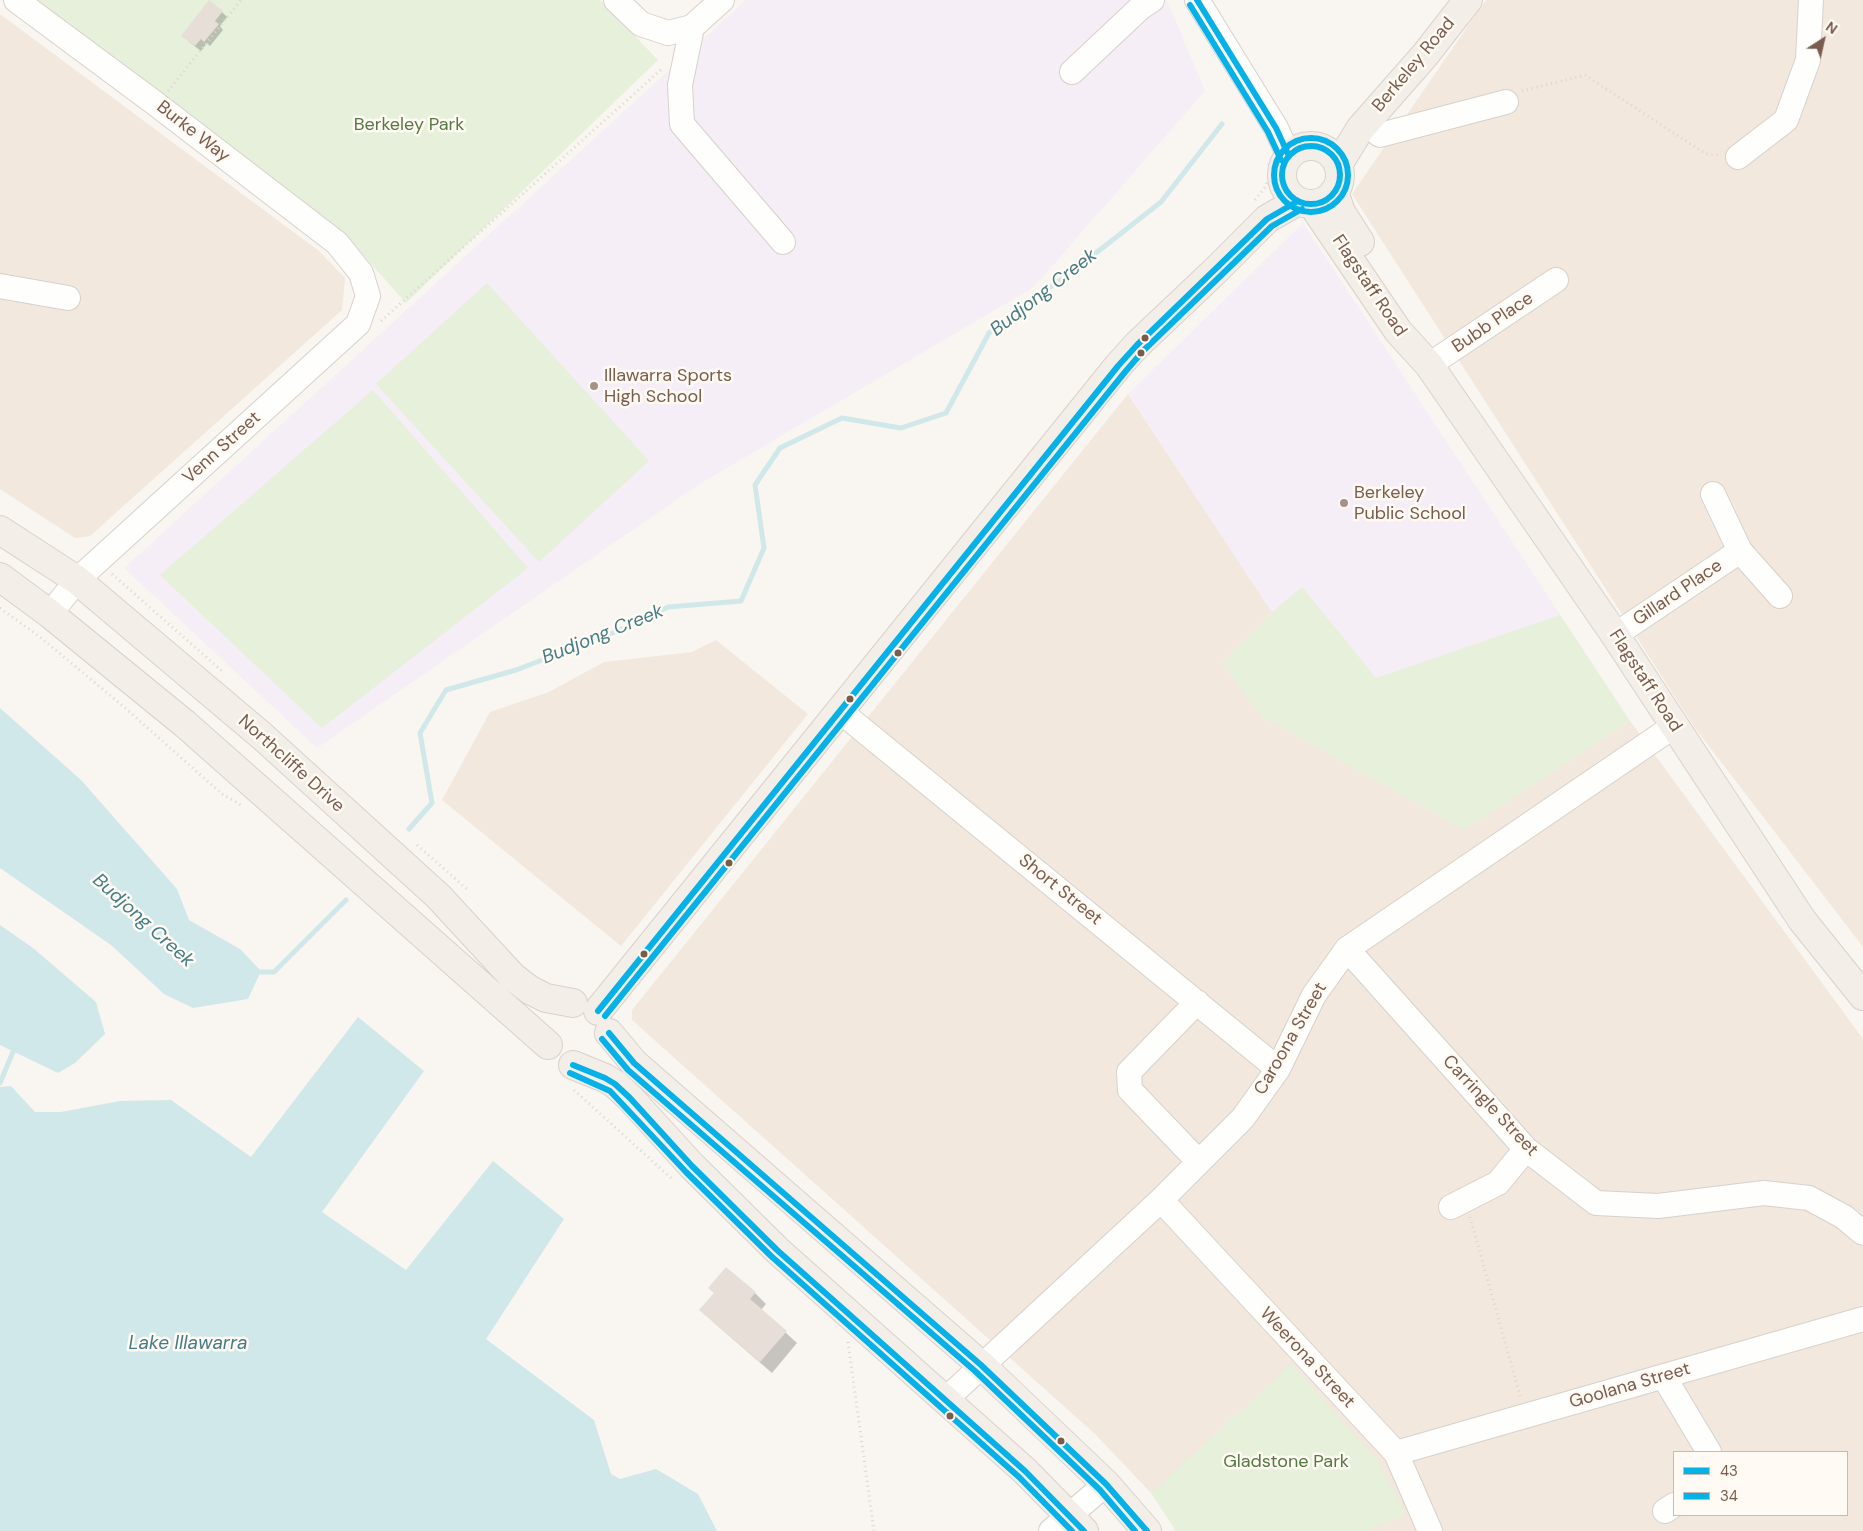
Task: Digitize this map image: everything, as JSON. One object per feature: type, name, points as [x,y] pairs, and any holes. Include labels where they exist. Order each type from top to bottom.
[{"type":"main road","name":"Berkeley Road","points":[[593,1016],[841,712],[1136,345],[1213,273],[1258,212],[1363,126],[1425,54],[1468,0]]},
{"type":"main road","name":"Flagstaff Road","points":[[1306,173],[1341,212],[1410,323],[1429,365],[1615,636],[1802,920],[1863,996]]},
{"type":"main road","name":"Northcliffe Drive","points":[[0,530],[77,580],[262,736],[438,896],[513,977],[530,990],[546,998],[593,1016]]},
{"type":"main road","points":[[0,577],[50,614],[185,724],[548,1045],[557,1058],[564,1062],[573,1077]]},
{"type":"main road","points":[[548,1045],[547,1036],[551,1018],[556,1011],[564,1006],[593,1016],[634,1063],[981,1365],[1106,1484],[1147,1531]]},
{"type":"main road","points":[[573,1077],[582,1065],[598,1058],[608,1042],[593,1016]]},
{"type":"main road","points":[[573,1077],[605,1078],[625,1093],[692,1166],[777,1250],[1025,1471],[1068,1526]]},
{"type":"street","name":"Burke Way","points":[[16,0],[156,104],[337,243],[361,273]]},
{"type":"street","points":[[616,0],[641,24],[668,33],[691,36]]},
{"type":"street","points":[[722,0],[691,36],[680,85],[682,124],[784,242]]},
{"type":"street","points":[[1072,72],[1140,8],[1152,0]]},
{"type":"street","points":[[1197,0],[1306,173]]},
{"type":"street","points":[[1738,157],[1786,120],[1808,60],[1811,0]]},
{"type":"street","points":[[1363,126],[1380,136],[1506,102]]},
{"type":"street","name":"Venn Street","points":[[50,614],[77,580],[358,324],[368,296],[361,273]]},
{"type":"street","name":"Bubb Place","points":[[1429,365],[1556,280]]},
{"type":"street","points":[[0,286],[68,298]]},
{"type":"street","name":"Gillard Place","points":[[1714,494],[1740,551],[1780,596]]},
{"type":"street","name":"Gillard Place","points":[[1615,636],[1740,551]]},
{"type":"street","name":"Short Street","points":[[841,712],[1278,1069]]},
{"type":"street","name":"Caroona Street","points":[[945,1400],[1161,1200],[1243,1118],[1278,1069],[1314,996],[1347,949],[1674,726]]},
{"type":"street","name":"Carringle Street","points":[[1347,949],[1526,1149],[1596,1203],[1658,1206],[1764,1193],[1809,1198],[1844,1218],[1863,1233]]},
{"type":"street","points":[[1197,1002],[1128,1072],[1130,1090],[1199,1162]]},
{"type":"street","points":[[1458,1203],[1498,1183],[1526,1149]]},
{"type":"street","name":"Weerona Street","points":[[1161,1200],[1396,1453],[1430,1531]]},
{"type":"street","name":"Goolana Street","points":[[1396,1453],[1863,1319]]},
{"type":"street","points":[[1664,1377],[1708,1451]]},
{"type":"street","points":[[1068,1526],[1106,1484]]},
{"type":"path","points":[[156,104],[241,0]]},
{"type":"path","points":[[378,324],[691,36]]},
{"type":"path","points":[[1506,102],[1512,94],[1585,75],[1706,154],[1738,157]]},
{"type":"path","points":[[1258,212],[1264,189],[1269,179],[1270,169],[1306,173]]},
{"type":"path","points":[[106,568],[224,674]]},
{"type":"path","points":[[410,838],[469,891]]},
{"type":"path","points":[[573,1077],[674,1180]]},
{"type":"path","points":[[1458,1203],[1526,1415]]},
{"type":"path","points":[[844,1334],[848,1343],[874,1531]]},
{"type":"shaded area","name":"Illawarra Sports High School","points":[[746,0],[1167,0],[1205,91],[1034,287],[698,485],[317,748],[124,568]]},
{"type":"shaded area","points":[[1486,0],[1863,0],[1863,947],[1695,728],[1352,194]]},
{"type":"shaded area","points":[[0,14],[319,251],[345,278],[342,310],[90,536],[75,538],[0,489]]},
{"type":"shaded area","name":"Berkeley Public School","points":[[1303,223],[1630,721],[1464,830],[1260,715],[1221,662],[1272,612],[1128,394]]},
{"type":"shaded area","points":[[1128,394],[1272,612],[1222,662],[1464,829],[1630,721],[1863,1039],[1863,1531],[1176,1531],[1151,1493],[1095,1434],[632,1020],[632,1010]]},
{"type":"shaded area","points":[[716,640],[808,714],[621,946],[442,800],[490,712],[549,692],[604,662],[692,652]]},
{"type":"green space","name":"Berkeley Park","points":[[33,0],[600,0],[658,60],[406,303],[342,231]]},
{"type":"green space","points":[[487,283],[649,461],[539,562],[376,384]]},
{"type":"green space","points":[[373,390],[528,568],[322,728],[160,575]]},
{"type":"green space","points":[[1302,587],[1376,678],[1560,615],[1630,721],[1464,830],[1260,715],[1221,662],[1272,612]]},
{"type":"green space","name":"Gladstone Park","points":[[1291,1364],[1378,1461],[1406,1514],[1368,1531],[1176,1531],[1151,1493]]},
{"type":"water","points":[[0,708],[81,780],[177,889],[189,920],[240,949],[261,971],[248,999],[193,1008],[164,994],[111,945],[0,868]]},
{"type":"water","points":[[0,925],[33,948],[96,1002],[105,1034],[75,1063],[58,1073],[0,1045]]},
{"type":"water","name":"Lake Illawarra","points":[[358,1017],[424,1071],[322,1212],[406,1270],[493,1161],[564,1219],[486,1339],[594,1420],[611,1474],[620,1479],[656,1469],[698,1494],[717,1531],[0,1531],[0,1087],[11,1086],[35,1112],[61,1112],[120,1101],[171,1100],[251,1157]]},
{"type":"building","points":[[209,0],[223,11],[215,21],[219,24],[204,42],[201,39],[195,46],[181,36]]},
{"type":"building","points":[[726,1267],[756,1292],[750,1299],[787,1331],[760,1362],[699,1310],[714,1293],[708,1288]]},
{"type":"waterway","name":"Budjong Creek","points":[[409,829],[432,803],[420,733],[446,690],[516,670],[615,632],[668,607],[741,601],[764,548],[755,485],[780,448],[842,418],[901,428],[946,413],[989,333],[1161,202],[1222,124]]},
{"type":"waterway","name":"Budjong Creek","points":[[254,972],[274,972],[346,900]]},
{"type":"waterway","name":"Budjong Creek","points":[[0,1083],[15,1047]]},
{"type":"transit line","name":"43","points":[[1197,0],[1276,128],[1289,156]]},
{"type":"transit line","name":"34","points":[[1190,5],[1268,132],[1281,160]]},
{"type":"transit line","name":"34","points":[[1304,138],[1318,138],[1332,144],[1342,154],[1348,168],[1348,175],[1346,189],[1332,206],[1318,212],[1304,212],[1290,206],[1280,196],[1274,182],[1274,168],[1280,154],[1290,144],[1304,138]]},
{"type":"transit line","name":"43","points":[[1311,146],[1327,151],[1335,159],[1340,175],[1335,191],[1327,199],[1311,204],[1295,199],[1287,191],[1282,175],[1287,159],[1295,151],[1311,146]]},
{"type":"transit line","name":"43","points":[[598,1011],[1118,366],[1137,345],[1267,219],[1298,201]]},
{"type":"transit line","name":"34","points":[[605,1016],[1143,351],[1272,226],[1302,209]]},
{"type":"transit line","name":"43","points":[[609,1033],[634,1063],[981,1365],[1106,1484],[1147,1531]]},
{"type":"transit line","name":"34","points":[[602,1039],[628,1070],[975,1371],[1100,1490],[1135,1531]]},
{"type":"transit line","name":"43","points":[[573,1065],[615,1084],[692,1166],[777,1250],[1025,1471],[1084,1531]]},
{"type":"transit line","name":"34","points":[[570,1073],[610,1091],[686,1172],[771,1256],[1019,1477],[1072,1531]]},
{"type":"place","name":"Illawarra Sports High School","points":[[594,386]]},
{"type":"place","name":"Berkeley Public School","points":[[1344,503]]}]
